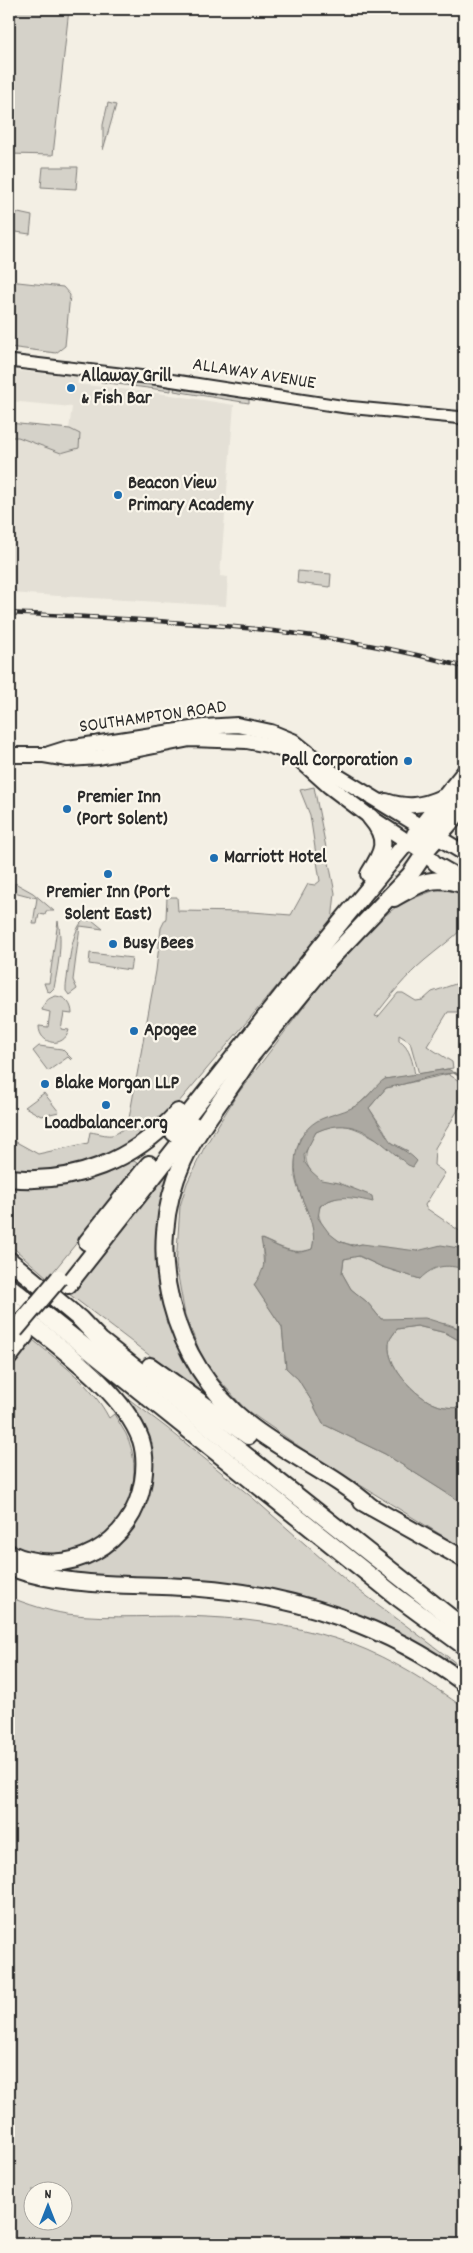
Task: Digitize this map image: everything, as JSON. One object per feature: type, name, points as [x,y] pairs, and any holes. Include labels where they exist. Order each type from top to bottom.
[{"type":"highway","points":[[355,907],[354,903],[359,892],[382,851],[382,836],[370,817]]},
{"type":"highway","points":[[64,1281],[232,1057],[322,944],[355,907],[379,891],[426,842]]},
{"type":"highway","points":[[9,1357],[16,1335],[64,1281],[330,959],[410,875],[426,842]]},
{"type":"highway","points":[[378,907],[430,880],[443,879],[464,885]]},
{"type":"highway","points":[[9,1178],[35,1180],[71,1175],[88,1171],[122,1157],[145,1143],[165,1126],[232,1057]]},
{"type":"highway","points":[[249,1059],[188,1152],[175,1182],[167,1217],[164,1246],[166,1280],[173,1312],[180,1333],[198,1368],[226,1404],[261,1434],[356,1494],[371,1507]]},
{"type":"highway","points":[[9,1260],[80,1318],[242,1432],[330,1485],[464,1559]]},
{"type":"highway","points":[[9,1286],[397,1597],[464,1646]]},
{"type":"highway","points":[[9,1306],[106,1389],[120,1407],[140,1440],[145,1471],[141,1494],[132,1516],[117,1535],[100,1549],[81,1558],[63,1562],[41,1563],[19,1558],[9,1553]]},
{"type":"highway","points":[[80,1318],[100,1340],[464,1628]]},
{"type":"highway","points":[[9,1567],[54,1579],[201,1588],[272,1598],[319,1610],[391,1638],[421,1654],[464,1683]]},
{"type":"highway","points":[[397,1597],[464,1657]]},
{"type":"main road","name":"SOUTHAMPTON ROAD","points":[[44,755],[68,748],[204,727],[237,725],[271,732],[285,737],[308,752],[334,774],[369,795],[426,842]]},
{"type":"main road","name":"SOUTHAMPTON ROAD","points":[[9,755],[44,755],[68,758],[99,757],[190,739],[247,741],[268,745],[283,750],[300,760],[329,786],[370,817],[426,842]]},
{"type":"main road","points":[[464,772],[446,795],[426,842],[436,864],[464,880]]},
{"type":"main road","points":[[334,774],[350,791],[426,842],[464,872]]},
{"type":"main road","points":[[426,842],[464,791]]},
{"type":"main road","points":[[369,795],[409,806],[426,804],[446,795]]},
{"type":"main road","points":[[426,842],[464,808]]},
{"type":"main road","points":[[426,842],[464,853]]},
{"type":"street","name":"ALLAWAY AVENUE","points":[[9,361],[162,379],[346,407],[464,418]]},
{"type":"shaded area","points":[[9,9],[69,9],[53,155],[9,154]]},
{"type":"shaded area","points":[[108,103],[116,105],[103,150],[103,125]]},
{"type":"shaded area","points":[[43,167],[78,167],[76,189],[41,187]]},
{"type":"shaded area","points":[[9,211],[32,216],[30,234],[9,231]]},
{"type":"shaded area","points":[[9,281],[63,287],[70,295],[65,346],[56,353],[9,347]]},
{"type":"shaded area","name":"Beacon View Primary Academy","points":[[9,370],[78,377],[77,384],[165,394],[234,405],[220,576],[228,577],[226,606],[9,593],[9,423],[69,429],[72,407],[9,401]]},
{"type":"shaded area","points":[[106,377],[171,385],[171,391],[101,382]]},
{"type":"shaded area","points":[[175,386],[249,398],[249,403],[174,391]]},
{"type":"shaded area","points":[[9,423],[70,429],[80,434],[79,448],[61,453],[18,437],[9,437]]},
{"type":"shaded area","points":[[298,571],[331,574],[330,587],[297,583]]},
{"type":"shaded area","points":[[314,787],[335,893],[332,921],[178,1103],[140,1137],[99,1159],[58,1170],[9,1170],[9,1138],[38,1154],[88,1143],[90,1132],[110,1135],[118,1132],[128,1124],[156,971],[161,928],[166,918],[167,897],[177,897],[178,911],[252,912],[291,915],[308,884],[315,885],[320,881],[310,815],[300,790]]},
{"type":"shaded area","points":[[15,883],[33,893],[54,911],[46,911],[45,915],[39,914],[37,924],[33,924],[37,898],[14,892]]},
{"type":"shaded area","points":[[438,889],[455,890],[464,894],[464,927],[411,973],[375,1016],[378,1017],[398,993],[403,993],[416,1001],[423,1000],[432,992],[464,981],[464,1012],[448,1012],[427,1046],[452,1062],[453,1068],[419,1074],[410,1042],[399,1035],[399,1041],[406,1047],[410,1056],[415,1075],[385,1079],[359,1104],[300,1138],[295,1173],[297,1185],[312,1225],[314,1241],[312,1249],[292,1251],[262,1239],[264,1271],[254,1285],[282,1327],[286,1368],[298,1379],[323,1424],[385,1454],[464,1504],[464,1549],[313,1456],[245,1409],[205,1364],[185,1315],[176,1265],[180,1206],[187,1183],[204,1148],[236,1096],[325,979],[367,930],[401,903]]},
{"type":"shaded area","points":[[83,920],[92,920],[103,929],[80,926],[73,980],[77,989],[69,995],[66,991],[66,986],[71,952],[75,934]]},
{"type":"shaded area","points":[[58,921],[59,954],[54,988],[50,992],[47,991],[44,983],[49,983]]},
{"type":"shaded area","points":[[90,953],[132,958],[130,970],[89,964]]},
{"type":"shaded area","points":[[56,996],[68,1002],[72,1014],[64,1013],[61,1029],[69,1030],[66,1036],[62,1040],[52,1042],[47,1041],[43,1037],[39,1026],[48,1027],[50,1012],[42,1010],[47,1001]]},
{"type":"shaded area","points":[[39,1046],[62,1049],[72,1059],[68,1057],[48,1071],[33,1051]]},
{"type":"shaded area","points":[[448,1069],[455,1073],[437,1075],[386,1088],[369,1108],[391,1142],[417,1161],[413,1167],[366,1132],[343,1126],[330,1127],[316,1132],[304,1155],[305,1163],[321,1180],[339,1183],[372,1196],[373,1202],[353,1198],[339,1198],[332,1199],[320,1206],[318,1218],[329,1233],[339,1241],[353,1246],[362,1244],[417,1251],[441,1245],[464,1249],[464,1269],[452,1266],[435,1268],[420,1279],[382,1267],[359,1256],[344,1259],[342,1273],[351,1289],[367,1302],[381,1319],[425,1318],[464,1330],[464,1343],[446,1333],[417,1326],[397,1329],[390,1339],[389,1348],[396,1369],[420,1395],[440,1406],[450,1408],[464,1407],[464,1504],[385,1454],[323,1424],[298,1379],[286,1368],[282,1327],[254,1285],[264,1263],[261,1239],[292,1251],[299,1252],[312,1249],[314,1237],[312,1224],[299,1191],[295,1169],[297,1147],[301,1137],[308,1128],[317,1121],[355,1106],[364,1100],[385,1079]]},
{"type":"shaded area","points":[[448,1074],[464,1084],[464,1100],[435,1148],[434,1165],[445,1173],[425,1205],[426,1208],[464,1234],[464,1330],[448,1324],[381,1319],[367,1302],[351,1289],[342,1273],[344,1259],[358,1256],[382,1267],[420,1279],[362,1244],[347,1244],[333,1237],[327,1231],[319,1218],[318,1210],[323,1203],[336,1198],[314,1175],[306,1161],[309,1144],[316,1132],[340,1125],[359,1130],[383,1142],[408,1151],[389,1141],[369,1108],[386,1088]]},
{"type":"shaded area","points":[[44,1093],[59,1112],[41,1116],[25,1107]]},
{"type":"shaded area","points":[[133,1161],[141,1164],[48,1278],[9,1244],[9,1183],[87,1178]]},
{"type":"shaded area","points":[[171,1169],[174,1171],[160,1282],[225,1413],[69,1294]]},
{"type":"shaded area","points":[[417,1326],[446,1333],[464,1343],[464,1407],[443,1407],[429,1401],[411,1387],[396,1369],[389,1348],[390,1339],[397,1329]]},
{"type":"shaded area","points":[[33,1340],[85,1385],[109,1418],[114,1414],[126,1434],[134,1464],[131,1494],[126,1508],[118,1521],[96,1542],[66,1556],[41,1555],[9,1546],[9,1369]]},
{"type":"shaded area","points":[[105,1381],[167,1428],[254,1499],[348,1582],[452,1660],[464,1670],[464,1676],[335,1609],[57,1575],[80,1567],[110,1551],[138,1521],[149,1488],[151,1455]]},
{"type":"shaded area","points":[[9,1597],[52,1611],[84,1616],[190,1616],[225,1618],[263,1622],[317,1633],[352,1644],[382,1657],[425,1681],[464,1708],[464,2244],[9,2244]]},
{"type":"waterway","points":[[455,1073],[464,1079]]},
{"type":"railway","points":[[9,613],[238,627],[352,642],[464,667]]},
{"type":"place","name":"Allaway Grill & Fish Bar","points":[[71,388]]},
{"type":"place","name":"Beacon View Primary Academy","points":[[118,495]]},
{"type":"place","name":"Pall Corporation","points":[[408,761]]},
{"type":"place","name":"Premier Inn (Port Solent)","points":[[67,809]]},
{"type":"place","name":"Marriott Hotel","points":[[214,858]]},
{"type":"place","name":"Premier Inn (Port Solent East)","points":[[108,874]]},
{"type":"place","name":"Busy Bees","points":[[113,944]]},
{"type":"place","name":"Apogee","points":[[134,1031]]},
{"type":"place","name":"Blake Morgan LLP","points":[[45,1084]]},
{"type":"place","name":"Loadbalancer.org","points":[[106,1105]]}]
